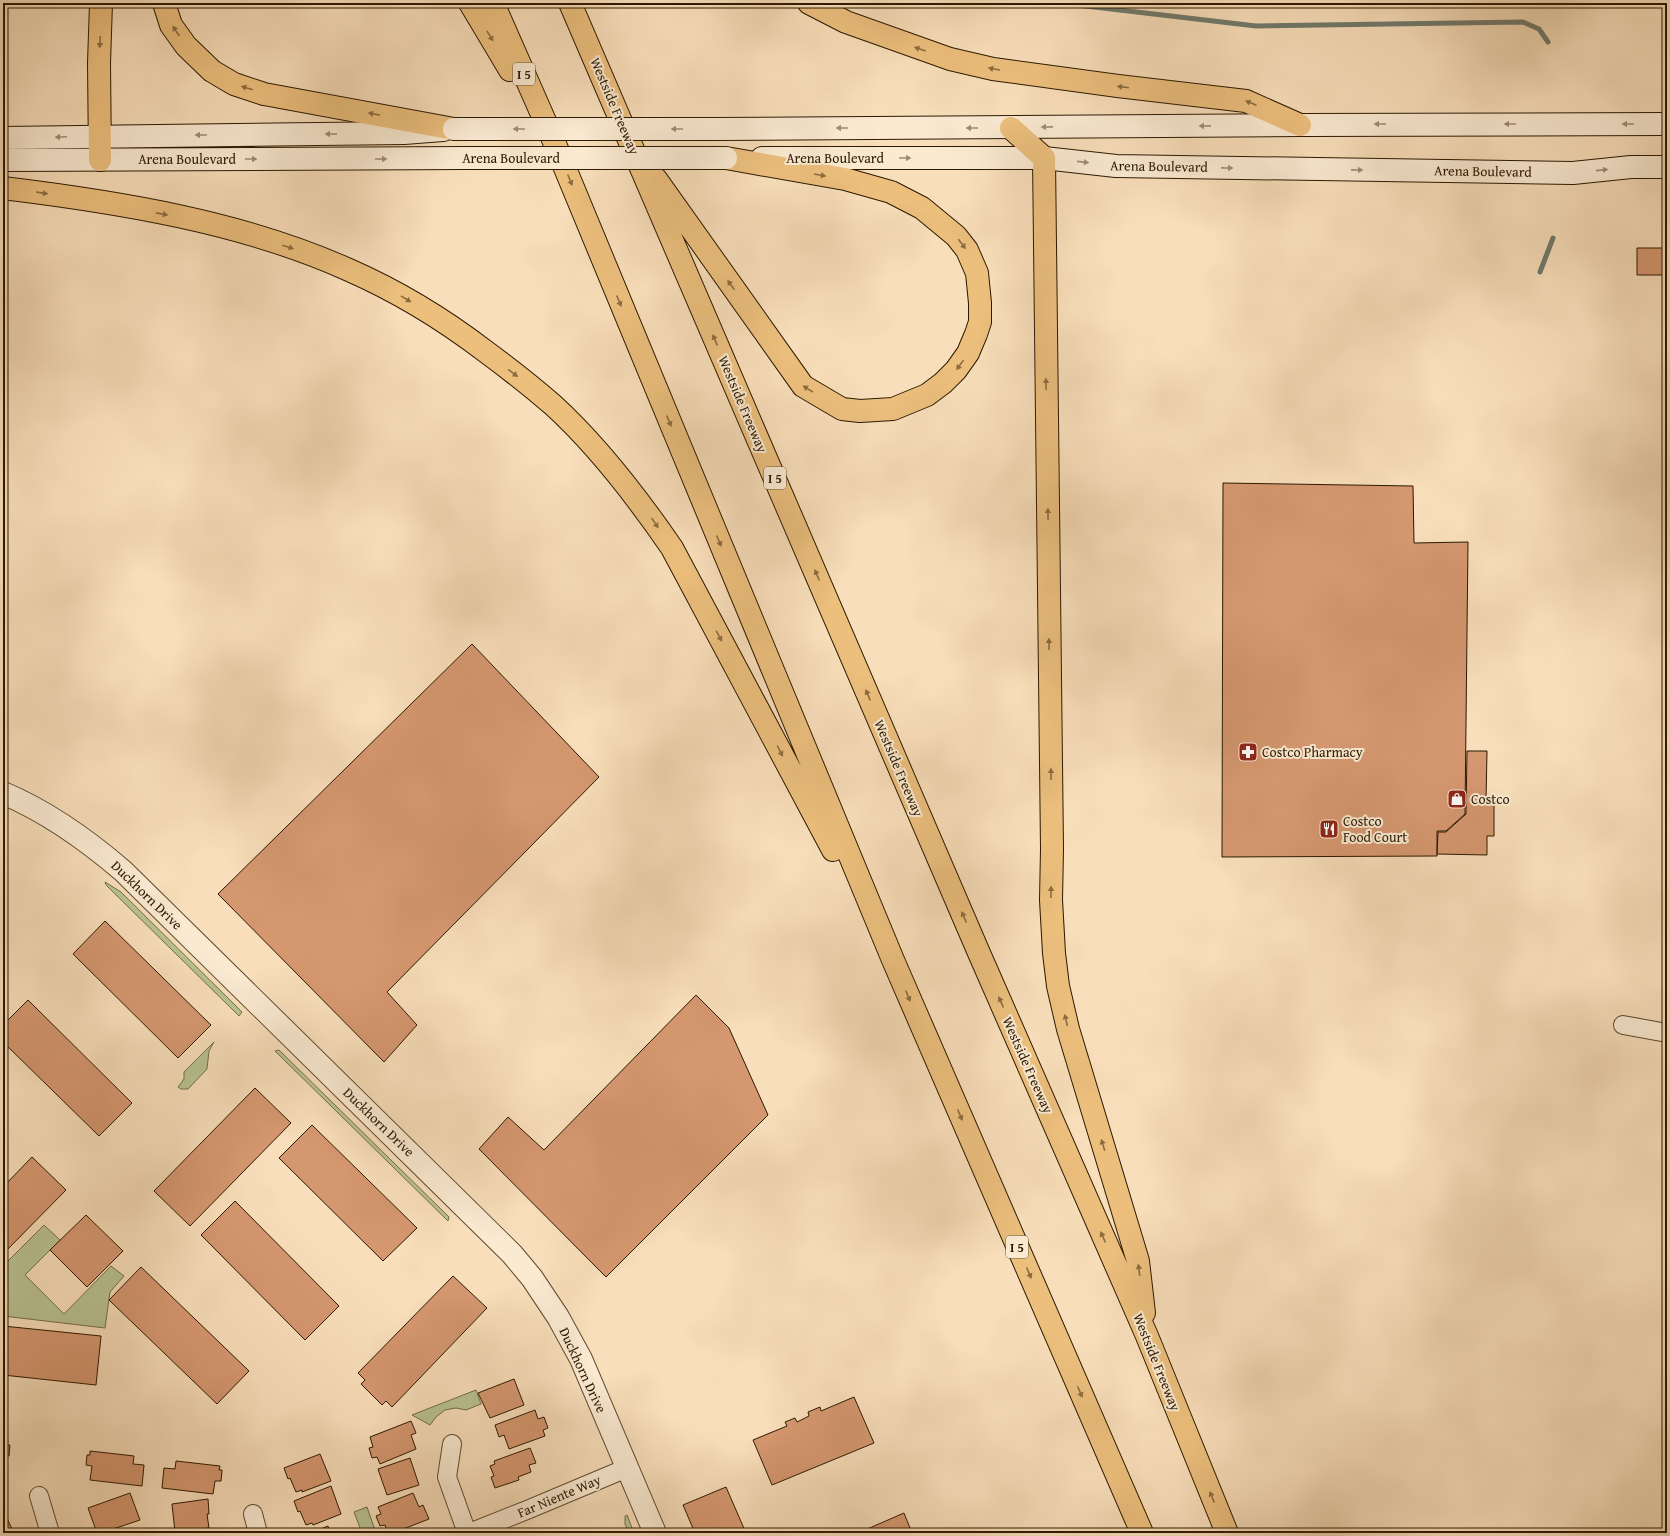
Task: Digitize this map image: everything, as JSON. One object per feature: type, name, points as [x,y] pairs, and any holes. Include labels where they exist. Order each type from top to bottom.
[{"type":"highway","points":[[100,160],[99,63],[102,3]]},
{"type":"highway","points":[[164,3],[171,25],[186,46],[212,71],[234,84],[264,94],[454,129]]},
{"type":"highway","points":[[470,3],[555,144]]},
{"type":"highway","name":"I 5","points":[[493,3],[555,144],[893,960],[1142,1533]]},
{"type":"highway","name":"Westside Freeway","points":[[570,3],[979,953],[1147,1336],[1227,1533]]},
{"type":"highway","points":[[809,3],[846,22],[957,60],[993,69],[1246,101],[1300,125]]},
{"type":"highway","points":[[1011,128],[1044,158],[1052,849],[1051,900],[1054,953],[1058,986],[1068,1029],[1138,1261],[1147,1336]]},
{"type":"highway","points":[[631,144],[803,386],[842,409],[860,411],[893,409],[927,395],[943,383],[956,370],[968,352],[976,334],[980,322],[980,303],[977,273],[967,250],[956,236],[922,208],[891,192],[844,179],[726,158]]},
{"type":"highway","points":[[3,188],[114,205],[210,224],[297,249],[343,267],[400,296],[451,326],[520,378],[548,402],[593,446],[649,515],[672,548],[893,960]]},
{"type":"main road","name":"Arena Boulevard","points":[[3,138],[404,133],[454,129],[1011,128],[1300,125],[1667,124]]},
{"type":"main road","name":"Arena Boulevard","points":[[3,160],[1044,158],[1116,166],[1566,173],[1631,167],[1667,167]]},
{"type":"main road","name":"Duckhorn Drive","points":[[3,793],[44,813],[72,831],[124,871],[512,1254],[532,1278],[558,1317],[581,1359],[655,1533]]},
{"type":"street","points":[[1623,1025],[1667,1034]]},
{"type":"street","points":[[452,1444],[447,1477],[468,1533]]},
{"type":"street","name":"Far Niente Way","points":[[468,1533],[627,1468]]},
{"type":"street","points":[[39,1496],[50,1533]]},
{"type":"street","points":[[253,1514],[258,1533]]},
{"type":"green space","points":[[105,882],[121,892],[242,1012],[239,1016],[106,885]]},
{"type":"green space","points":[[214,1042],[209,1051],[207,1069],[188,1089],[181,1089],[178,1087],[184,1079],[184,1072]]},
{"type":"green space","points":[[279,1050],[449,1217],[448,1221],[275,1051]]},
{"type":"green space","points":[[44,1225],[60,1240],[25,1275],[64,1314],[111,1266],[124,1276],[110,1292],[105,1328],[3,1316],[3,1266]]},
{"type":"green space","points":[[476,1390],[481,1404],[466,1410],[456,1408],[445,1410],[436,1417],[430,1425],[412,1415]]},
{"type":"green space","points":[[367,1507],[376,1533],[362,1533],[354,1512]]},
{"type":"green space","points":[[627,1515],[634,1533],[629,1533],[625,1524],[625,1516]]},
{"type":"building","points":[[1637,248],[1667,248],[1667,275],[1637,275]]},
{"type":"building","points":[[1223,483],[1413,486],[1414,543],[1468,542],[1465,814],[1446,831],[1437,831],[1437,856],[1222,857]]},
{"type":"building","points":[[472,644],[599,777],[387,992],[417,1025],[384,1062],[218,894]]},
{"type":"building","points":[[1467,751],[1487,751],[1486,801],[1494,801],[1494,836],[1487,836],[1487,855],[1437,854],[1438,832],[1446,832],[1466,814]]},
{"type":"building","points":[[105,921],[211,1025],[178,1058],[73,954]]},
{"type":"building","points":[[696,995],[729,1028],[768,1115],[606,1277],[479,1149],[508,1117],[544,1150]]},
{"type":"building","points":[[28,1000],[132,1103],[99,1136],[3,1042],[3,1025]]},
{"type":"building","points":[[255,1088],[291,1123],[190,1226],[154,1191]]},
{"type":"building","points":[[312,1125],[417,1228],[383,1261],[279,1158]]},
{"type":"building","points":[[32,1157],[66,1190],[3,1254],[3,1187]]},
{"type":"building","points":[[235,1201],[339,1306],[305,1340],[201,1235]]},
{"type":"building","points":[[86,1215],[123,1251],[87,1287],[50,1250]]},
{"type":"building","points":[[141,1267],[249,1371],[217,1404],[109,1300]]},
{"type":"building","points":[[453,1276],[487,1308],[392,1407],[386,1401],[382,1405],[361,1384],[365,1380],[358,1373]]},
{"type":"building","points":[[3,1326],[101,1336],[96,1385],[3,1375]]},
{"type":"building","points":[[514,1379],[524,1405],[490,1418],[478,1393]]},
{"type":"building","points":[[854,1397],[874,1443],[772,1485],[753,1440],[787,1426],[785,1422],[795,1418],[797,1422],[809,1416],[808,1412],[820,1407],[821,1411]]},
{"type":"building","points":[[535,1410],[538,1419],[544,1417],[548,1428],[543,1430],[545,1436],[509,1449],[504,1435],[499,1437],[495,1425]]},
{"type":"building","points":[[411,1421],[416,1433],[411,1435],[416,1449],[380,1464],[377,1457],[372,1458],[369,1448],[373,1447],[370,1437]]},
{"type":"building","points":[[3,1441],[8,1441],[7,1445],[10,1445],[9,1456],[3,1456]]},
{"type":"building","points":[[530,1448],[536,1463],[529,1465],[531,1472],[518,1477],[519,1480],[495,1488],[491,1477],[494,1476],[490,1466],[495,1464],[494,1461]]},
{"type":"building","points":[[90,1451],[134,1456],[133,1464],[144,1465],[142,1486],[90,1480],[92,1466],[86,1465],[87,1455],[90,1455]]},
{"type":"building","points":[[320,1454],[331,1481],[302,1492],[302,1490],[296,1492],[290,1478],[288,1479],[284,1468]]},
{"type":"building","points":[[410,1458],[419,1485],[387,1495],[378,1469]]},
{"type":"building","points":[[176,1461],[220,1466],[219,1470],[222,1470],[221,1481],[215,1481],[213,1494],[162,1488],[164,1468],[175,1469]]},
{"type":"building","points":[[331,1486],[341,1514],[313,1525],[312,1523],[306,1525],[300,1511],[298,1512],[294,1501]]},
{"type":"building","points":[[726,1487],[746,1533],[695,1533],[683,1505]]},
{"type":"building","points":[[130,1493],[140,1520],[97,1533],[88,1508]]},
{"type":"building","points":[[413,1493],[419,1507],[423,1505],[429,1519],[393,1533],[388,1533],[385,1525],[380,1526],[376,1516],[381,1514],[378,1507]]},
{"type":"building","points":[[208,1499],[209,1514],[207,1514],[209,1528],[175,1532],[172,1504]]},
{"type":"building","points":[[904,1513],[912,1533],[858,1533]]},
{"type":"building","points":[[3,1514],[5,1518],[7,1518],[12,1529],[3,1533]]},
{"type":"building","points":[[328,1526],[330,1533],[311,1533]]},
{"type":"waterway","points":[[1060,3],[1256,26],[1523,22],[1539,29],[1548,42]]},
{"type":"waterway","points":[[1540,272],[1553,238]]},
{"type":"place","name":"Costco Pharmacy","points":[[1248,752]]},
{"type":"place","name":"Costco","points":[[1457,799]]},
{"type":"place","name":"Costco Food Court","points":[[1329,829]]}]
